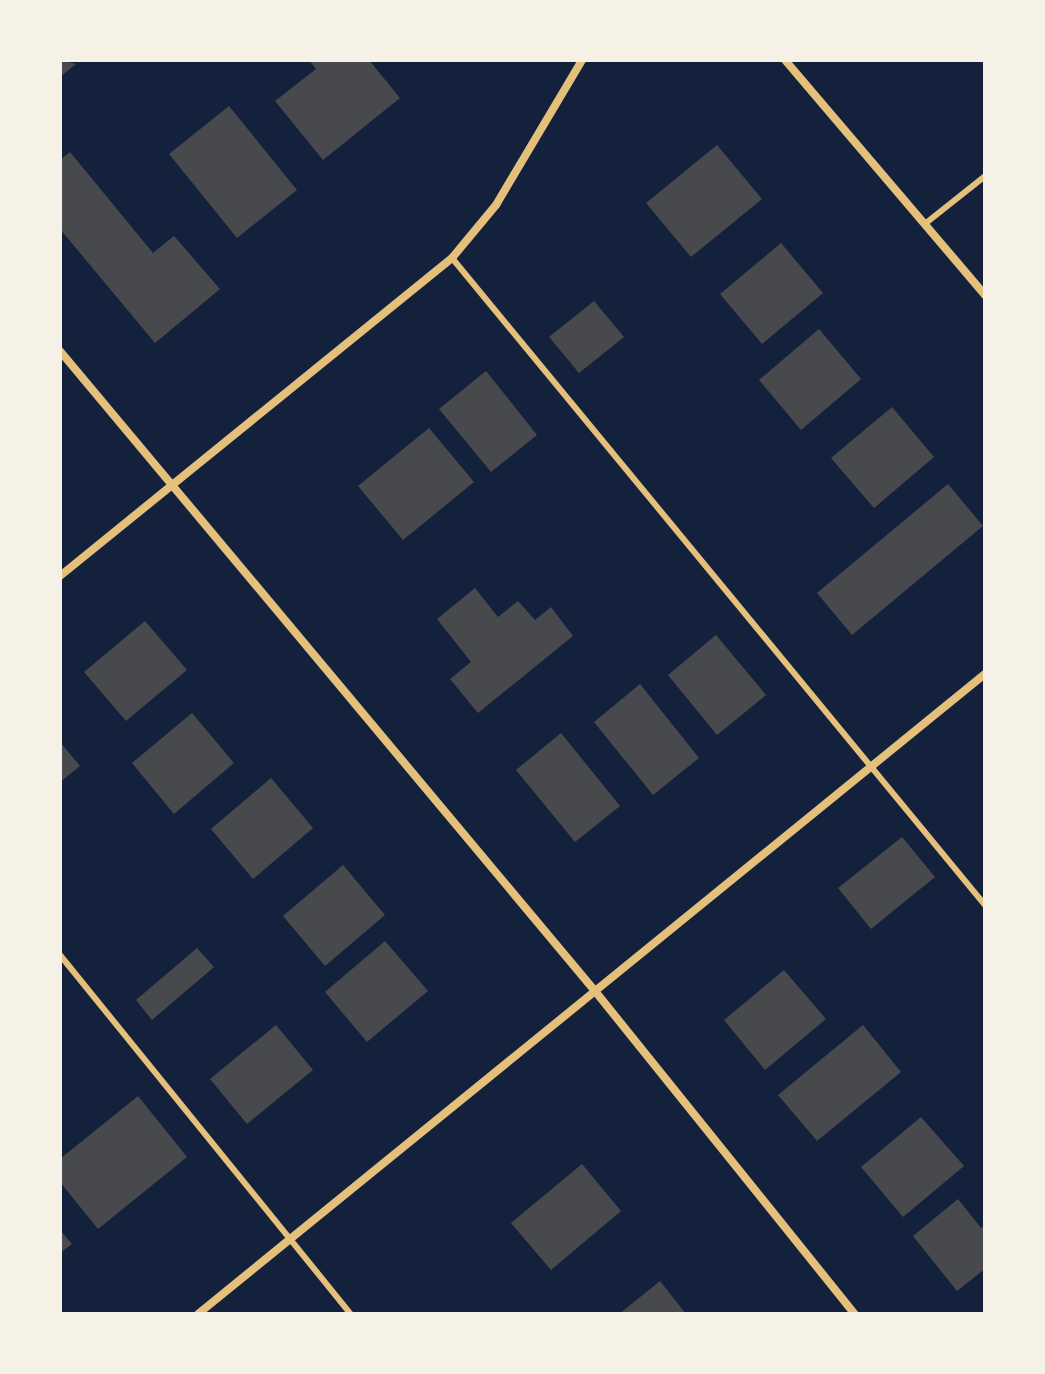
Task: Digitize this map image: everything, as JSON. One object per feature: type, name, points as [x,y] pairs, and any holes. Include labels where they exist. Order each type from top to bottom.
[{"type":"street","points":[[60,576],[452,258],[496,205],[582,60]]},
{"type":"street","points":[[785,60],[985,295]]},
{"type":"street","points":[[60,351],[595,991],[855,1314]]},
{"type":"street","points":[[198,1314],[985,674]]},
{"type":"lane","points":[[926,223],[985,176]]},
{"type":"lane","points":[[452,258],[985,905]]},
{"type":"lane","points":[[60,955],[351,1314]]},
{"type":"building","points":[[60,60],[76,64],[60,77]]},
{"type":"building","points":[[309,60],[369,60],[400,98],[323,160],[275,101],[316,69]]},
{"type":"building","points":[[229,106],[297,190],[237,238],[169,154]]},
{"type":"building","points":[[717,145],[762,199],[691,257],[646,203]]},
{"type":"building","points":[[70,152],[153,253],[174,236],[220,289],[155,343],[60,229],[60,160]]},
{"type":"building","points":[[781,243],[823,293],[762,344],[720,294]]},
{"type":"building","points":[[594,301],[624,337],[579,373],[549,337]]},
{"type":"building","points":[[819,329],[861,379],[801,430],[759,380]]},
{"type":"building","points":[[486,371],[537,435],[491,472],[439,409]]},
{"type":"building","points":[[892,407],[934,457],[874,508],[831,458]]},
{"type":"building","points":[[429,428],[474,482],[403,540],[358,486]]},
{"type":"building","points":[[948,484],[983,526],[852,635],[817,593]]},
{"type":"building","points":[[475,588],[498,617],[518,601],[535,620],[551,607],[573,636],[478,713],[450,679],[471,662],[437,619]]},
{"type":"building","points":[[145,621],[187,670],[126,721],[84,672]]},
{"type":"building","points":[[716,635],[766,695],[717,735],[668,675]]},
{"type":"building","points":[[640,684],[699,758],[653,795],[594,722]]},
{"type":"building","points":[[192,713],[234,763],[174,814],[132,763]]},
{"type":"building","points":[[561,733],[620,806],[575,842],[516,770]]},
{"type":"building","points":[[60,742],[80,766],[60,782]]},
{"type":"building","points":[[271,778],[313,828],[253,879],[211,829]]},
{"type":"building","points":[[902,837],[935,877],[871,929],[838,888]]},
{"type":"building","points":[[343,865],[385,915],[325,966],[283,916]]},
{"type":"building","points":[[385,941],[428,991],[367,1042],[325,992]]},
{"type":"building","points":[[197,948],[214,967],[152,1020],[136,1000]]},
{"type":"building","points":[[784,970],[826,1019],[765,1070],[724,1020]]},
{"type":"building","points":[[276,1025],[313,1070],[247,1124],[210,1079]]},
{"type":"building","points":[[863,1025],[901,1072],[817,1141],[778,1095]]},
{"type":"building","points":[[138,1096],[187,1157],[98,1229],[60,1182],[60,1159]]},
{"type":"building","points":[[921,1117],[964,1166],[903,1217],[861,1167]]},
{"type":"building","points":[[582,1164],[621,1211],[551,1270],[511,1223]]},
{"type":"building","points":[[958,1199],[981,1228],[985,1225],[985,1269],[957,1291],[913,1236]]},
{"type":"building","points":[[60,1230],[72,1244],[60,1253]]},
{"type":"building","points":[[660,1281],[686,1314],[619,1314]]}]
